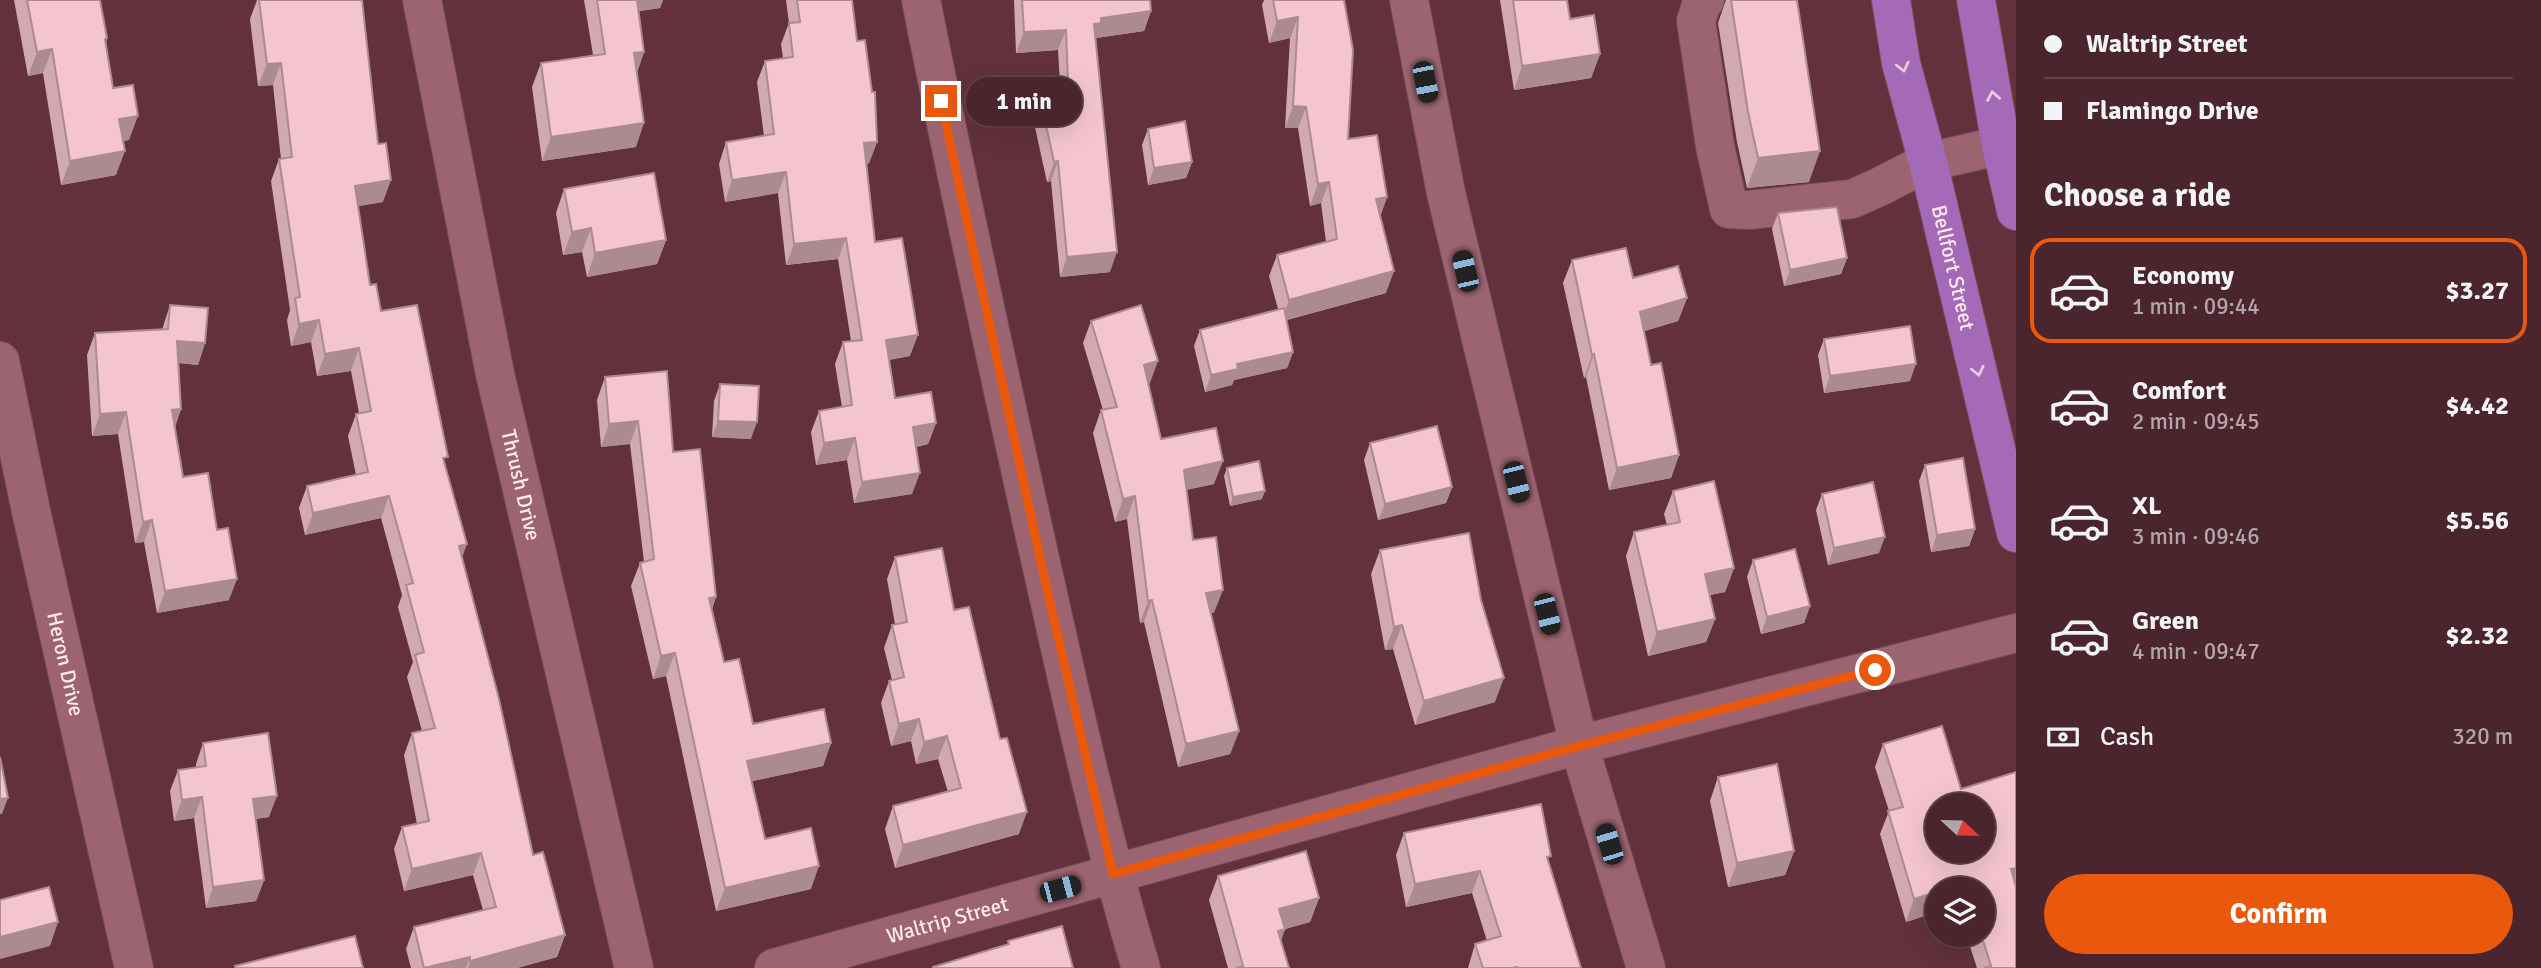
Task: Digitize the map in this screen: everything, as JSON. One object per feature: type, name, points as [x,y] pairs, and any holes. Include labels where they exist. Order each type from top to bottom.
[{"type":"main road","name":"Bellfort Street","points":[[1891,0],[1901,63],[1928,162],[2016,533]]},
{"type":"main road","points":[[1976,0],[2009,144],[2016,211]]},
{"type":"street","name":"Thrush Drive","points":[[422,0],[495,374],[634,968]]},
{"type":"street","points":[[921,0],[958,190],[1113,874],[1141,968]]},
{"type":"street","points":[[1409,0],[1446,192],[1579,746],[1646,968]]},
{"type":"street","points":[[1705,0],[1696,21],[1715,146],[1729,209],[1748,210],[1852,199],[1928,162],[2009,144]]},
{"type":"street","name":"Heron Drive","points":[[0,361],[134,968]]},
{"type":"street","name":"Waltrip Street","points":[[774,968],[1579,746],[2016,633]]},
{"type":"building","points":[[27,0],[100,0],[113,88],[133,85],[138,116],[119,119],[125,151],[70,161],[52,49],[37,52]]},
{"type":"building","points":[[259,0],[362,0],[378,144],[386,143],[391,180],[355,186],[370,285],[376,284],[381,311],[417,305],[448,457],[443,458],[467,544],[459,546],[499,699],[533,855],[543,852],[565,935],[470,961],[470,957],[424,968],[414,927],[496,907],[481,853],[412,869],[402,827],[429,821],[412,733],[435,728],[415,655],[424,652],[406,585],[413,583],[389,496],[313,513],[307,486],[368,472],[356,414],[371,411],[359,348],[325,354],[319,320],[299,324],[295,298],[300,297],[279,159],[292,157],[281,63],[267,64]]},
{"type":"building","points":[[597,0],[637,0],[644,52],[634,53],[644,123],[551,137],[541,63],[605,54]]},
{"type":"building","points":[[797,0],[852,0],[857,41],[865,40],[872,92],[875,92],[877,142],[864,143],[875,242],[902,238],[918,335],[886,340],[895,398],[931,392],[936,423],[913,427],[920,473],[862,482],[855,438],[824,443],[819,411],[852,405],[843,342],[862,340],[846,238],[794,244],[786,172],[732,180],[726,142],[774,134],[765,61],[793,57],[789,23],[800,22]]},
{"type":"building","points":[[1022,0],[1150,0],[1151,11],[1101,18],[1101,23],[1094,24],[1117,252],[1067,257],[1058,161],[1054,162],[1038,89],[1068,82],[1066,30],[1024,32]]},
{"type":"building","points":[[1273,0],[1344,0],[1353,50],[1348,139],[1377,135],[1387,197],[1376,199],[1394,271],[1289,300],[1277,255],[1337,239],[1329,182],[1318,184],[1306,107],[1293,106],[1298,17],[1277,21]]},
{"type":"building","points":[[1513,0],[1567,0],[1570,19],[1594,15],[1600,54],[1522,66]]},
{"type":"building","points":[[1731,0],[1797,0],[1820,151],[1758,158],[1748,112]]},
{"type":"building","points":[[1185,121],[1192,162],[1154,168],[1148,129]]},
{"type":"building","points":[[654,173],[666,240],[595,253],[591,228],[572,232],[564,189]]},
{"type":"building","points":[[1837,207],[1847,258],[1790,270],[1778,213]]},
{"type":"building","points":[[1626,248],[1633,278],[1678,266],[1687,298],[1640,312],[1651,365],[1661,363],[1679,455],[1617,468],[1572,260]]},
{"type":"building","points":[[170,305],[208,308],[205,343],[177,341],[181,409],[172,410],[183,477],[208,473],[217,530],[228,528],[237,579],[165,591],[152,520],[143,522],[126,412],[100,414],[95,333],[168,329]]},
{"type":"building","points":[[1141,305],[1158,361],[1144,365],[1161,439],[1216,428],[1223,461],[1184,470],[1193,540],[1216,537],[1223,590],[1206,593],[1239,731],[1186,744],[1152,600],[1148,601],[1135,496],[1123,499],[1101,410],[1117,407],[1091,321]]},
{"type":"building","points":[[1284,308],[1293,352],[1237,364],[1238,369],[1211,375],[1200,330]]},
{"type":"building","points":[[1910,326],[1916,364],[1830,376],[1824,339]]},
{"type":"building","points":[[667,371],[673,452],[700,449],[716,597],[709,598],[724,662],[739,659],[753,724],[824,709],[831,743],[747,761],[765,839],[811,828],[819,866],[725,888],[675,653],[661,656],[640,563],[654,559],[638,421],[609,424],[605,377]]},
{"type":"building","points":[[720,384],[759,386],[757,422],[718,421]]},
{"type":"building","points":[[1437,426],[1452,487],[1385,504],[1370,443]]},
{"type":"building","points":[[1963,458],[1975,529],[1937,535],[1925,465]]},
{"type":"building","points":[[1259,461],[1265,491],[1233,497],[1227,468]]},
{"type":"building","points":[[1714,481],[1734,568],[1705,574],[1715,619],[1657,632],[1634,532],[1680,522],[1673,491]]},
{"type":"building","points":[[1873,482],[1885,537],[1834,548],[1822,494]]},
{"type":"building","points":[[1469,533],[1481,600],[1504,678],[1424,701],[1402,625],[1394,627],[1380,550]]},
{"type":"building","points":[[942,548],[954,610],[969,607],[1000,739],[1007,738],[1027,812],[903,845],[893,806],[961,788],[947,736],[924,742],[919,719],[899,724],[889,681],[904,677],[892,625],[907,622],[895,557]]},
{"type":"building","points":[[1795,549],[1810,606],[1767,617],[1753,560]]},
{"type":"building","points":[[1942,726],[1961,789],[2016,772],[2016,868],[2011,869],[2016,887],[2016,968],[1984,968],[1991,966],[1985,947],[1995,947],[1995,877],[1925,877],[1925,896],[1914,899],[1888,811],[1903,807],[1883,744]]},
{"type":"building","points":[[268,733],[277,796],[253,799],[264,880],[213,887],[202,797],[182,800],[178,770],[206,766],[203,743]]},
{"type":"building","points":[[0,757],[8,798],[0,799]]},
{"type":"building","points":[[1777,764],[1794,851],[1737,863],[1718,777]]},
{"type":"building","points":[[1541,804],[1551,856],[1547,857],[1581,968],[1483,968],[1475,944],[1501,936],[1480,871],[1415,884],[1404,833]]},
{"type":"building","points":[[1306,851],[1319,898],[1279,909],[1285,929],[1278,931],[1289,968],[1236,968],[1243,966],[1218,876]]},
{"type":"building","points":[[49,887],[58,922],[0,937],[0,900]]},
{"type":"building","points":[[1062,926],[1073,968],[933,968],[1009,944],[1008,941]]},
{"type":"building","points":[[355,936],[363,968],[235,966]]},
{"type":"route","points":[[941,101],[961,203],[1113,874],[1579,746],[1875,670]]}]
